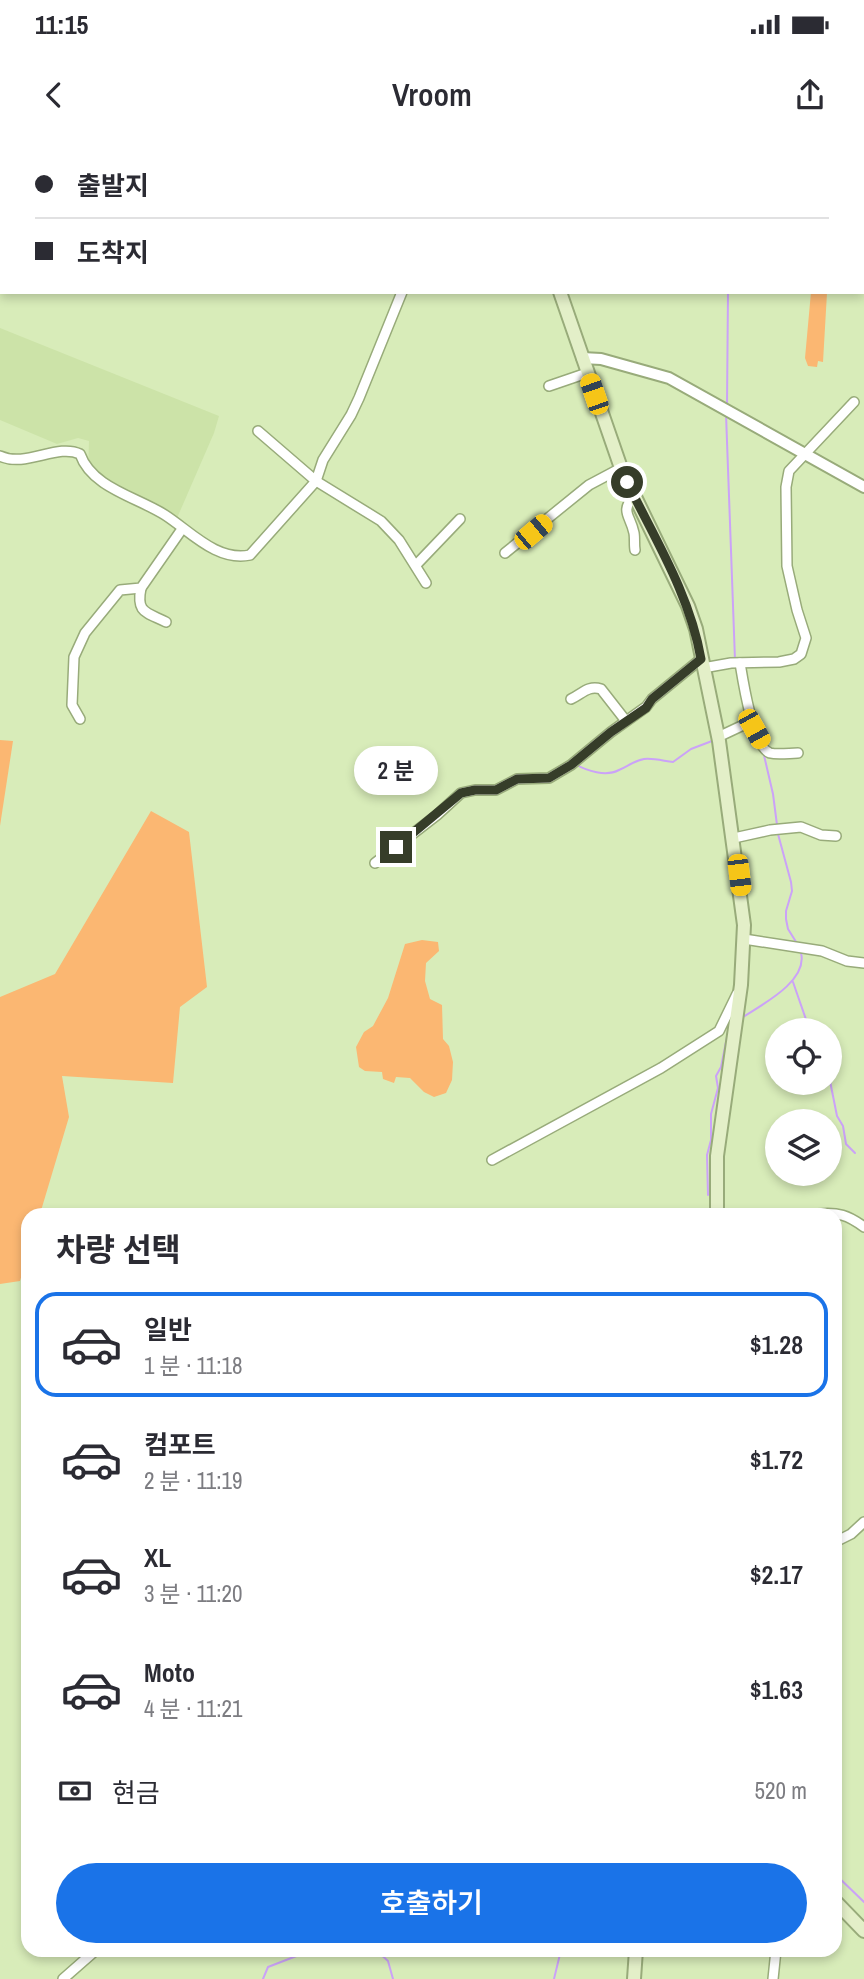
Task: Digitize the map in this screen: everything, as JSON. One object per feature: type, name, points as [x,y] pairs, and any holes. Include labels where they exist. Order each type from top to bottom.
[{"type":"main road","points":[[561,294],[621,468],[696,629],[718,739],[734,838],[744,939],[741,985],[717,1156],[717,1208]]},
{"type":"main road","points":[[842,1908],[864,1931]]},
{"type":"main road","points":[[634,1979],[636,1957]]},
{"type":"street","points":[[0,456],[17,461],[71,450],[80,454],[84,466],[101,479],[165,515],[182,529],[228,555],[250,555],[316,481],[323,460],[359,398],[401,294]]},
{"type":"street","points":[[582,358],[601,359],[668,378],[864,487]]},
{"type":"street","points":[[549,386],[587,373]]},
{"type":"street","points":[[374,863],[461,793],[496,790],[517,779],[549,778],[646,708],[652,699],[702,665],[779,663],[801,654],[806,638],[790,584],[786,546],[786,487],[789,471],[854,402]]},
{"type":"street","points":[[258,431],[316,481],[381,521],[399,540],[426,583]]},
{"type":"street","points":[[505,552],[589,485],[621,468]]},
{"type":"street","points":[[634,495],[626,511],[634,531],[635,550]]},
{"type":"street","points":[[416,565],[460,519]]},
{"type":"street","points":[[166,622],[141,609],[138,603],[141,588],[182,529]]},
{"type":"street","points":[[80,719],[72,705],[72,681],[74,657],[85,633],[120,590],[141,588]]},
{"type":"street","points":[[736,663],[752,721],[766,750],[771,753],[799,753]]},
{"type":"street","points":[[571,699],[592,687],[601,689],[626,721]]},
{"type":"street","points":[[718,739],[752,721]]},
{"type":"street","points":[[734,838],[770,830],[802,827],[821,835],[836,836]]},
{"type":"street","points":[[744,939],[822,951],[847,961],[864,963]]},
{"type":"street","points":[[492,1160],[661,1069],[719,1031],[741,985]]},
{"type":"street","points":[[842,1214],[848,1215],[864,1227]]},
{"type":"street","points":[[842,1538],[864,1522]]},
{"type":"street","points":[[63,1979],[88,1957]]},
{"type":"street","points":[[773,1979],[775,1957]]},
{"type":"shaded area","points":[[811,294],[827,294],[823,362],[818,361],[817,367],[808,366],[805,358]]},
{"type":"shaded area","points":[[0,328],[219,416],[174,525],[124,498],[88,473],[89,441],[78,438],[57,444],[0,420]]},
{"type":"shaded area","points":[[0,740],[13,741],[0,826]]},
{"type":"shaded area","points":[[151,811],[189,832],[207,987],[180,1007],[173,1083],[62,1076],[69,1117],[42,1208],[21,1208],[20,1281],[0,1284],[0,997],[55,974]]},
{"type":"shaded area","points":[[422,940],[438,942],[439,951],[426,963],[425,981],[430,999],[442,1005],[443,1039],[449,1046],[453,1062],[452,1080],[446,1093],[434,1097],[424,1092],[410,1078],[396,1077],[394,1083],[383,1079],[382,1072],[365,1071],[359,1067],[356,1047],[364,1032],[373,1026],[388,998],[405,944]]},
{"type":"waterway","points":[[727,405],[728,294]]},
{"type":"waterway","points":[[726,414],[735,660]]},
{"type":"waterway","points":[[662,697],[695,669]]},
{"type":"waterway","points":[[575,764],[591,771],[614,772],[644,759],[673,762],[691,749],[712,741]]},
{"type":"waterway","points":[[763,751],[777,825]]},
{"type":"waterway","points":[[523,775],[538,774]]},
{"type":"waterway","points":[[778,834],[792,891],[786,919],[788,929],[798,945]]},
{"type":"waterway","points":[[743,1017],[791,982],[798,973],[801,953]]},
{"type":"waterway","points":[[793,982],[805,1018]]},
{"type":"waterway","points":[[708,1195],[707,1155],[711,1140],[711,1114],[718,1088],[716,1076],[721,1067],[728,1032]]},
{"type":"waterway","points":[[833,1095],[846,1144],[855,1153]]},
{"type":"waterway","points":[[842,1881],[864,1902]]},
{"type":"waterway","points":[[263,1979],[268,1967],[294,1957]]},
{"type":"waterway","points":[[384,1957],[388,1961],[393,1979]]},
{"type":"waterway","points":[[554,1979],[559,1957]]},
{"type":"route","points":[[396,847],[461,793],[496,790],[517,779],[549,778],[571,765],[646,708],[652,699],[701,659],[696,629],[688,607],[627,482]]}]
